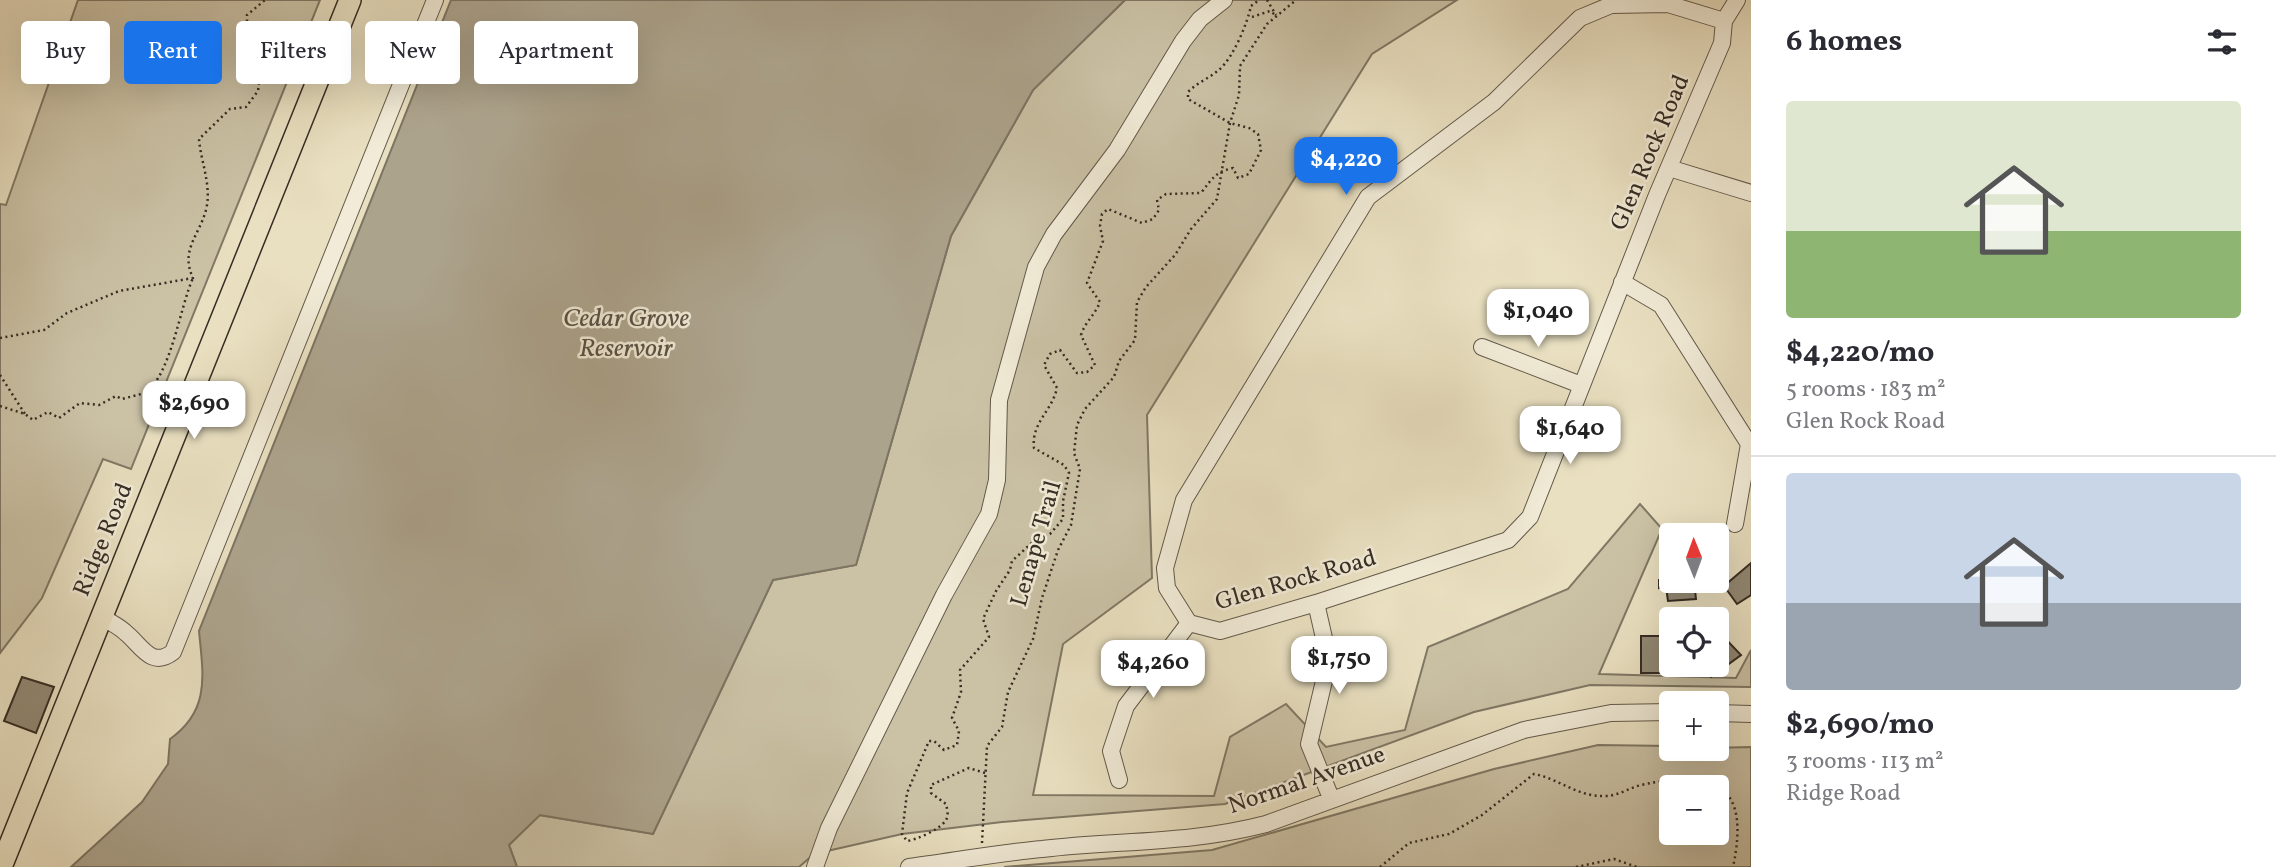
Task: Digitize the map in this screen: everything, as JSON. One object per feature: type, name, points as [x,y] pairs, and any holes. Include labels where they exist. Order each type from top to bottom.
[{"type":"main road","name":"Ridge Road","points":[[1,867],[350,0]]},
{"type":"street","points":[[102,616],[126,633],[150,656],[160,658],[173,652],[435,0]]},
{"type":"street","points":[[815,867],[829,828],[944,595],[989,514],[998,480],[999,400],[1036,267],[1054,234],[1094,186],[1191,29],[1224,0]]},
{"type":"street","name":"Glen Rock Road","points":[[1724,21],[1668,4],[1611,5],[1580,18],[1494,102],[1368,197],[1184,500],[1165,568],[1167,589],[1189,623],[1220,631],[1316,603],[1508,540],[1530,517],[1622,282],[1722,43],[1724,21],[1737,0]]},
{"type":"street","points":[[1669,169],[1751,193]]},
{"type":"street","points":[[1622,282],[1661,305],[1749,444],[1735,524]]},
{"type":"street","points":[[1482,347],[1581,385]]},
{"type":"street","points":[[1316,603],[1329,660],[1309,744],[1331,797]]},
{"type":"street","points":[[1119,780],[1111,751],[1126,706],[1189,623]]},
{"type":"street","name":"Normal Avenue","points":[[909,867],[1044,848],[1188,840],[1266,824],[1331,797],[1524,730],[1611,713],[1659,712]]},
{"type":"street","points":[[1729,713],[1751,714]]},
{"type":"path","points":[[0,405],[25,414],[33,420],[48,412],[59,418],[80,403],[99,405],[116,396],[122,398],[145,393],[152,388],[166,362],[193,278],[187,257],[206,210],[207,191],[199,139],[230,109],[246,107],[258,91],[259,83],[247,69],[246,51],[252,44],[247,33],[247,15],[265,0]]},
{"type":"path","points":[[985,773],[977,768],[969,768],[931,785],[931,793],[946,804],[948,817],[944,824],[919,839],[906,841],[902,834],[907,793],[929,741],[934,741],[944,750],[957,745],[959,731],[952,718],[961,692],[960,670],[989,636],[982,619],[1010,570],[1012,561],[1035,540],[1050,534],[1063,519],[1063,502],[1069,473],[1064,465],[1034,447],[1033,436],[1055,398],[1057,388],[1044,365],[1050,354],[1060,350],[1077,373],[1087,372],[1095,365],[1081,335],[1085,322],[1092,317],[1100,302],[1087,283],[1103,242],[1100,226],[1102,215],[1108,209],[1125,219],[1142,223],[1159,210],[1157,200],[1166,194],[1201,193],[1212,175],[1222,170],[1233,168],[1238,178],[1244,178],[1255,166],[1261,150],[1258,134],[1230,123],[1188,99],[1188,92],[1222,68],[1250,18],[1251,6],[1259,0]]},
{"type":"path","points":[[1267,0],[1277,16]]},
{"type":"path","name":"Lenape Trail","points":[[978,857],[984,831],[988,788],[985,773],[987,746],[1002,727],[1008,692],[1033,639],[1042,598],[1058,550],[1071,525],[1080,469],[1074,453],[1077,425],[1085,409],[1114,377],[1119,360],[1135,340],[1137,302],[1146,287],[1175,255],[1191,229],[1217,198],[1230,123],[1239,95],[1240,66],[1262,30],[1296,0]]},
{"type":"path","points":[[1250,18],[1270,11],[1277,16]]},
{"type":"path","points":[[0,338],[44,330],[67,313],[119,290],[193,278]]},
{"type":"path","points":[[0,375],[25,414]]},
{"type":"path","points":[[0,380],[5,382]]},
{"type":"path","points":[[145,393],[185,409]]},
{"type":"path","points":[[1380,867],[1409,843],[1449,834],[1482,815],[1534,774],[1588,795],[1617,794],[1659,782]]},
{"type":"path","points":[[1733,867],[1743,827],[1742,814]]},
{"type":"path","points":[[1576,867],[1614,859],[1637,867]]},
{"type":"shaded area","points":[[78,0],[320,0],[312,21],[236,21],[236,84],[286,84],[131,469],[103,459],[42,598],[0,653],[0,204],[6,205],[48,84],[110,84],[110,21],[71,21]]},
{"type":"shaded area","points":[[1125,0],[1457,0],[1372,54],[1147,415],[1152,578],[1063,644],[1033,795],[1214,796],[1230,737],[1286,704],[1326,747],[1405,730],[1428,647],[1568,589],[1640,504],[1659,526],[1659,536],[1599,674],[1736,678],[1751,650],[1751,687],[1590,685],[1474,712],[1225,804],[1002,822],[902,834],[814,854],[799,867],[517,867],[509,845],[539,815],[653,834],[773,580],[856,565],[951,236],[1033,90]]},
{"type":"shaded area","points":[[1598,745],[1659,746],[1659,761],[1729,761],[1729,748],[1751,747],[1751,867],[1004,867],[1212,850],[1494,769]]},
{"type":"water","name":"Cedar Grove Reservoir","points":[[451,0],[1125,0],[1033,90],[951,236],[856,565],[773,580],[653,834],[540,815],[509,845],[517,867],[71,867],[142,802],[168,764],[170,739],[183,728],[198,703],[202,676],[199,631],[417,84],[460,84],[460,21],[443,21]]},
{"type":"building","points":[[1751,563],[1751,595],[1737,604],[1729,593],[1729,582]]},
{"type":"building","points":[[1667,593],[1695,593],[1696,599],[1668,601]]},
{"type":"building","points":[[1641,636],[1659,636],[1659,673],[1641,673]]},
{"type":"building","points":[[1729,642],[1741,655],[1729,664]]},
{"type":"building","points":[[22,677],[54,687],[36,733],[4,721]]}]
